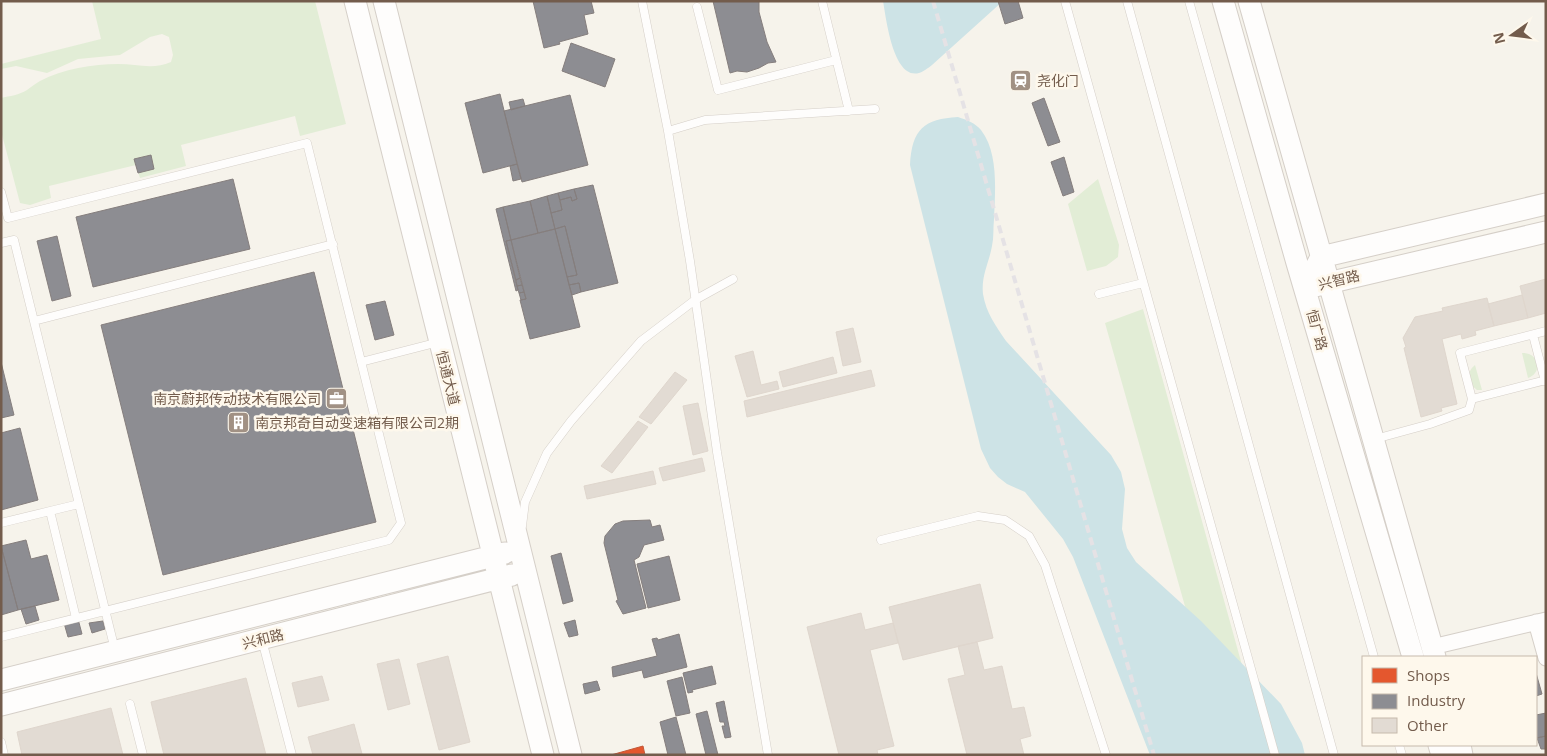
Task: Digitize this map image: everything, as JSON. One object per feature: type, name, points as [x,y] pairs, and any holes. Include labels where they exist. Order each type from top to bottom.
[{"type":"main road","name":"恒通大道","points":[[355,1],[542,755]]},
{"type":"main road","name":"恒通大道","points":[[384,1],[571,755]]},
{"type":"main road","name":"恒广路","points":[[1224,1],[1305,289],[1413,656]]},
{"type":"main road","name":"恒广路","points":[[1249,1],[1433,652]]},
{"type":"main road","name":"兴智路","points":[[1305,289],[1321,257],[1546,204]]},
{"type":"main road","name":"兴智路","points":[[1305,289],[1328,282],[1546,232]]},
{"type":"main road","name":"兴和路","points":[[1,680],[520,549]]},
{"type":"main road","name":"兴和路","points":[[1,705],[525,572]]},
{"type":"street","points":[[1433,652],[1541,621],[1546,658]]},
{"type":"lane","points":[[642,1],[668,131],[717,452],[768,755]]},
{"type":"lane","points":[[822,1],[849,111]]},
{"type":"lane","points":[[1065,1],[1275,755]]},
{"type":"lane","points":[[1127,1],[1334,755]]},
{"type":"lane","points":[[1188,1],[1374,656]]},
{"type":"lane","points":[[697,7],[718,90],[836,60]]},
{"type":"lane","points":[[668,131],[705,120],[875,109]]},
{"type":"lane","points":[[1,192],[8,218],[308,143],[402,523],[389,540],[1,637]]},
{"type":"lane","points":[[1,243],[14,240],[116,651]]},
{"type":"lane","points":[[34,321],[332,244]]},
{"type":"lane","points":[[520,549],[525,502],[547,453],[571,421],[641,341],[695,300],[733,279]]},
{"type":"lane","points":[[1099,294],[1143,283]]},
{"type":"lane","points":[[1374,439],[1430,424],[1469,410],[1472,398],[1460,353],[1546,332]]},
{"type":"lane","points":[[1472,398],[1545,380],[1533,335]]},
{"type":"lane","points":[[362,362],[439,342]]},
{"type":"lane","points":[[1,523],[79,504]]},
{"type":"lane","points":[[50,511],[76,618]]},
{"type":"lane","points":[[881,540],[978,516],[1005,520],[1030,536],[1045,565],[1106,755]]},
{"type":"lane","points":[[262,639],[292,755]]},
{"type":"lane","points":[[130,704],[143,755]]},
{"type":"lane","points":[[1,742],[4,755]]},
{"type":"green space","points":[[92,1],[315,1],[346,124],[300,136],[295,116],[181,145],[186,166],[140,178],[136,165],[49,186],[51,198],[30,205],[20,203],[1,131],[1,98],[21,93],[40,81],[58,73],[78,68],[108,64],[158,66],[171,62],[173,55],[169,37],[162,34],[150,37],[120,55],[78,59],[47,73],[16,66],[1,69],[1,64],[101,39]]},
{"type":"green space","points":[[1098,179],[1119,245],[1118,257],[1106,266],[1087,271],[1068,204]]},
{"type":"green space","points":[[1143,309],[1267,755],[1227,755],[1105,323]]},
{"type":"green space","points":[[1522,353],[1532,356],[1537,363],[1536,371],[1528,378]]},
{"type":"green space","points":[[1475,365],[1482,390],[1477,390],[1470,384],[1469,374]]},
{"type":"shaded area","points":[[883,1],[1003,1],[932,65],[919,73],[910,73],[897,58],[892,46]]},
{"type":"shaded area","points":[[958,117],[981,130],[987,139],[993,161],[995,185],[993,239],[983,287],[984,301],[992,319],[1006,341],[1111,455],[1121,472],[1125,489],[1122,529],[1127,548],[1136,562],[1201,621],[1281,704],[1302,743],[1305,755],[1150,755],[1073,557],[1063,539],[1025,492],[1007,484],[990,468],[981,449],[910,165],[914,143],[922,128],[936,120]]},
{"type":"building: Shops","points":[[643,746],[645,755],[611,755]]},
{"type":"building: Industry","points":[[533,1],[591,1],[594,13],[584,15],[588,34],[544,48]]},
{"type":"building: Industry","points":[[713,1],[759,1],[759,12],[767,42],[776,62],[768,63],[747,72],[737,71],[730,73]]},
{"type":"building: Industry","points":[[998,1],[1018,1],[1023,18],[1005,24]]},
{"type":"building: Industry","points":[[571,43],[615,59],[605,87],[562,71]]},
{"type":"building: Industry","points":[[500,94],[517,164],[483,173],[465,103]]},
{"type":"building: Industry","points":[[570,95],[588,165],[522,182],[504,111]]},
{"type":"building: Industry","points":[[1044,98],[1060,142],[1048,146],[1032,103]]},
{"type":"building: Industry","points":[[523,99],[525,106],[511,110],[509,102]]},
{"type":"building: Industry","points":[[151,155],[154,169],[138,173],[134,159]]},
{"type":"building: Industry","points":[[1064,157],[1074,192],[1063,196],[1051,162]]},
{"type":"building: Industry","points":[[517,164],[521,179],[513,181],[510,166]]},
{"type":"building: Industry","points":[[233,179],[250,249],[93,287],[76,217]]},
{"type":"building: Industry","points":[[593,185],[618,283],[581,292],[579,283],[569,285],[567,277],[577,275],[565,226],[555,229],[551,213],[562,210],[560,200],[571,197],[572,201],[577,199],[574,189]]},
{"type":"building: Industry","points":[[574,189],[577,199],[572,201],[571,197],[560,200],[558,193]]},
{"type":"building: Industry","points":[[558,193],[562,210],[551,213],[547,196]]},
{"type":"building: Industry","points":[[547,196],[555,229],[538,233],[530,201]]},
{"type":"building: Industry","points":[[530,201],[538,233],[511,240],[503,207]]},
{"type":"building: Industry","points":[[503,207],[511,240],[506,241],[518,290],[516,291],[496,209]]},
{"type":"building: Industry","points":[[565,226],[577,275],[567,277],[555,229]]},
{"type":"building: Industry","points":[[555,229],[580,327],[530,339],[520,300],[526,299],[511,240]]},
{"type":"building: Industry","points":[[57,236],[71,296],[52,301],[37,241]]},
{"type":"building: Industry","points":[[511,240],[520,278],[516,280],[506,241]]},
{"type":"building: Industry","name":"南京邦奇自动变速箱有限公司2期","points":[[314,272],[376,522],[163,575],[101,325]]},
{"type":"building: Industry","points":[[520,278],[522,285],[517,286],[516,280]]},
{"type":"building: Industry","points":[[579,283],[581,292],[572,295],[569,285]]},
{"type":"building: Industry","points":[[522,285],[524,292],[519,293],[517,286]]},
{"type":"building: Industry","points":[[524,292],[526,299],[521,300],[519,293]]},
{"type":"building: Industry","points":[[385,301],[394,335],[375,340],[366,305]]},
{"type":"building: Industry","points":[[1,362],[14,415],[1,418]]},
{"type":"building: Industry","points":[[20,428],[38,500],[1,510],[1,433]]},
{"type":"building: Industry","points":[[650,520],[652,527],[660,525],[664,540],[644,545],[639,557],[634,560],[646,608],[623,614],[616,601],[618,600],[604,543],[605,536],[615,524],[623,521]]},
{"type":"building: Industry","points":[[26,540],[31,559],[47,555],[59,600],[18,610],[1,546]]},
{"type":"building: Industry","points":[[1,546],[18,610],[1,615]]},
{"type":"building: Industry","points":[[561,553],[573,601],[563,604],[551,556]]},
{"type":"building: Industry","points":[[669,556],[680,600],[648,608],[637,564]]},
{"type":"building: Industry","points":[[35,606],[39,620],[26,624],[21,609]]},
{"type":"building: Industry","points":[[78,619],[82,634],[68,637],[64,623]]},
{"type":"building: Industry","points":[[575,620],[578,635],[569,637],[564,623]]},
{"type":"building: Industry","points":[[103,621],[105,629],[92,633],[89,623]]},
{"type":"building: Industry","points":[[679,634],[687,667],[644,678],[642,670],[613,677],[612,667],[657,656],[652,639],[657,638],[658,640]]},
{"type":"building: Industry","points":[[712,666],[716,684],[692,690],[693,692],[688,693],[683,673]]},
{"type":"building: Industry","points":[[1537,676],[1542,694],[1537,696]]},
{"type":"building: Industry","points":[[682,677],[690,713],[676,716],[667,681]]},
{"type":"building: Industry","points":[[597,681],[600,690],[585,694],[583,684]]},
{"type":"building: Industry","points":[[724,701],[731,737],[725,738],[722,726],[725,726],[724,722],[720,722],[716,703]]},
{"type":"building: Industry","points":[[707,711],[718,755],[706,755],[696,714]]},
{"type":"building: Industry","points":[[1546,713],[1546,736],[1537,738],[1537,715]]},
{"type":"building: Industry","points":[[676,717],[686,755],[668,755],[660,722]]},
{"type":"building: Industry","points":[[1546,736],[1546,749],[1541,749],[1537,738]]},
{"type":"building: Other","points":[[1546,279],[1546,313],[1528,318],[1520,286]]},
{"type":"building: Other","points":[[1522,295],[1528,318],[1494,326],[1488,304]]},
{"type":"building: Other","points":[[1487,298],[1494,326],[1475,331],[1476,335],[1462,339],[1461,334],[1442,339],[1457,404],[1441,408],[1442,411],[1421,417],[1403,338],[1415,317],[1443,311],[1442,308]]},
{"type":"building: Other","points":[[853,328],[861,362],[843,366],[836,332]]},
{"type":"building: Other","points":[[753,351],[761,385],[777,381],[779,389],[747,397],[735,356]]},
{"type":"building: Other","points":[[833,357],[837,373],[783,387],[779,372]]},
{"type":"building: Other","points":[[871,370],[875,386],[747,417],[744,401]]},
{"type":"building: Other","points":[[675,372],[687,380],[651,424],[639,417]]},
{"type":"building: Other","points":[[698,403],[708,451],[693,455],[683,406]]},
{"type":"building: Other","points":[[638,421],[648,427],[612,473],[601,466]]},
{"type":"building: Other","points":[[702,458],[705,471],[663,481],[659,468]]},
{"type":"building: Other","points":[[653,471],[656,484],[587,499],[584,486]]},
{"type":"building: Other","points":[[980,584],[993,638],[903,660],[889,607]]},
{"type":"building: Other","points":[[861,613],[865,630],[893,623],[898,643],[870,650],[894,746],[877,750],[878,755],[839,755],[807,627]]},
{"type":"building: Other","points":[[977,642],[984,670],[1002,666],[1012,709],[1024,707],[1031,736],[1020,739],[1024,755],[967,755],[948,679],[965,675],[958,646]]},
{"type":"building: Other","points":[[448,656],[470,742],[439,750],[417,664]]},
{"type":"building: Other","points":[[399,659],[410,704],[388,710],[377,664]]},
{"type":"building: Other","points":[[322,676],[329,700],[298,707],[292,683]]},
{"type":"building: Other","points":[[246,678],[266,755],[164,755],[151,702]]},
{"type":"building: Other","points":[[111,708],[123,755],[22,755],[17,732]]},
{"type":"building: Other","points":[[354,724],[362,754],[313,755],[308,737]]},
{"type":"railway","points":[[933,1],[1154,755]]},
{"type":"place","name":"尧化门","points":[[1021,81]]},
{"type":"place","name":"南京蔚邦传动技术有限公司","points":[[337,399]]},
{"type":"place","name":"南京邦奇自动变速箱有限公司2期","points":[[239,423]]}]
